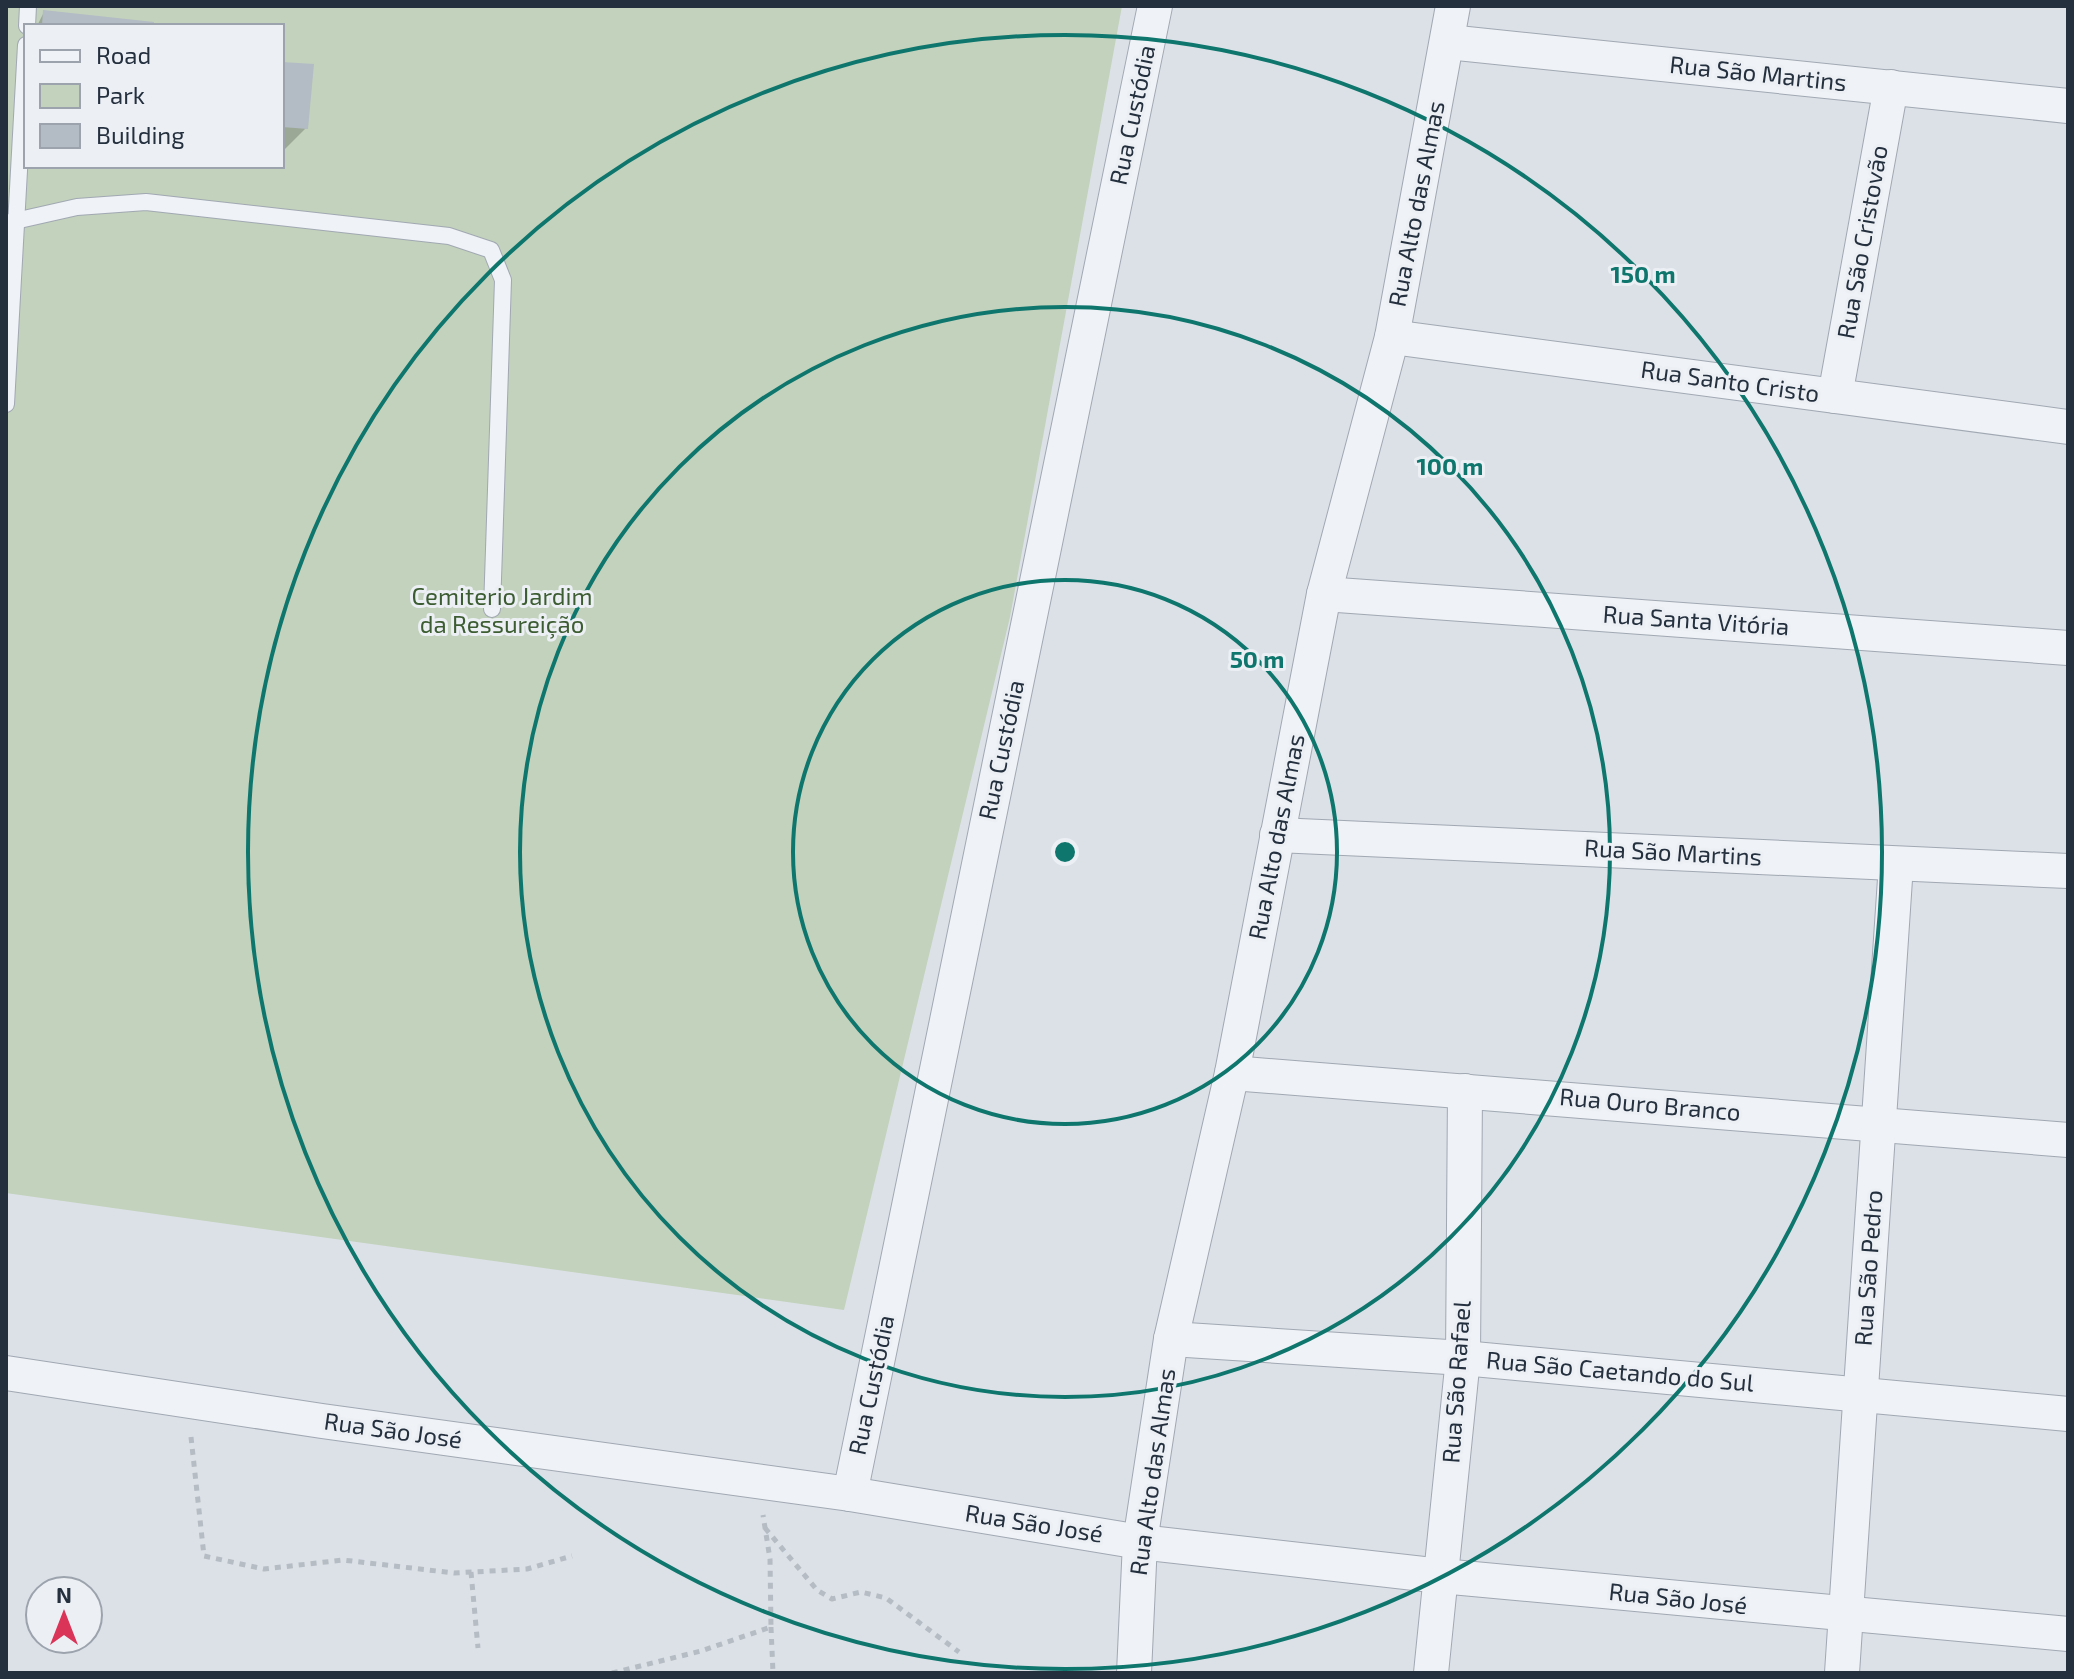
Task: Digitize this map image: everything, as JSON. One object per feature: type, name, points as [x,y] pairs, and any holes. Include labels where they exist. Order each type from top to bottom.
[{"type":"street","name":"Rua Custódia","points":[[850,1494],[1155,6]]},
{"type":"street","name":"Rua Alto das Almas","points":[[1134,1673],[1140,1542],[1171,1339],[1232,1073],[1324,594],[1392,337],[1453,6]]},
{"type":"street","name":"Rua São Martins","points":[[1448,42],[2068,106]]},
{"type":"street","name":"Rua São Cristovão","points":[[1835,396],[1891,87]]},
{"type":"street","name":"Rua Santo Cristo","points":[[1392,337],[2068,427]]},
{"type":"street","name":"Rua Santa Vitória","points":[[1324,594],[2068,648]]},
{"type":"street","name":"Rua São Martins","points":[[1277,835],[2068,871]]},
{"type":"street","name":"Rua São Pedro","points":[[1842,1673],[1896,864]]},
{"type":"street","name":"Rua Ouro Branco","points":[[1232,1073],[2068,1140]]},
{"type":"street","name":"Rua São Rafael","points":[[1431,1673],[1463,1358],[1465,1091]]},
{"type":"street","name":"Rua São Caetando do Sul","points":[[1171,1339],[1463,1358],[2068,1414]]},
{"type":"street","name":"Rua São José","points":[[6,1373],[850,1494],[1140,1542],[1441,1576],[1846,1616],[2068,1634]]},
{"type":"lane","points":[[6,404],[11,223],[24,69]]},
{"type":"lane","points":[[11,223],[77,207],[146,202],[449,236],[491,250],[503,280],[492,609]]},
{"type":"path","points":[[186,1400],[204,1556],[264,1569],[343,1560],[454,1573],[527,1569],[572,1556]]},
{"type":"path","points":[[767,1483],[762,1524],[770,1559],[773,1673]]},
{"type":"path","points":[[762,1524],[817,1590],[832,1599],[861,1592],[886,1598],[959,1652]]},
{"type":"path","points":[[471,1572],[478,1648]]},
{"type":"path","points":[[612,1673],[701,1651],[771,1627]]},
{"type":"green space","name":"Cemiterio Jardim da Ressureição","points":[[6,6],[1122,6],[1010,617],[844,1310],[6,1193]]},
{"type":"building","points":[[43,10],[154,22],[154,24],[42,24]]},
{"type":"building","points":[[284,62],[314,64],[308,129],[284,127]]}]
